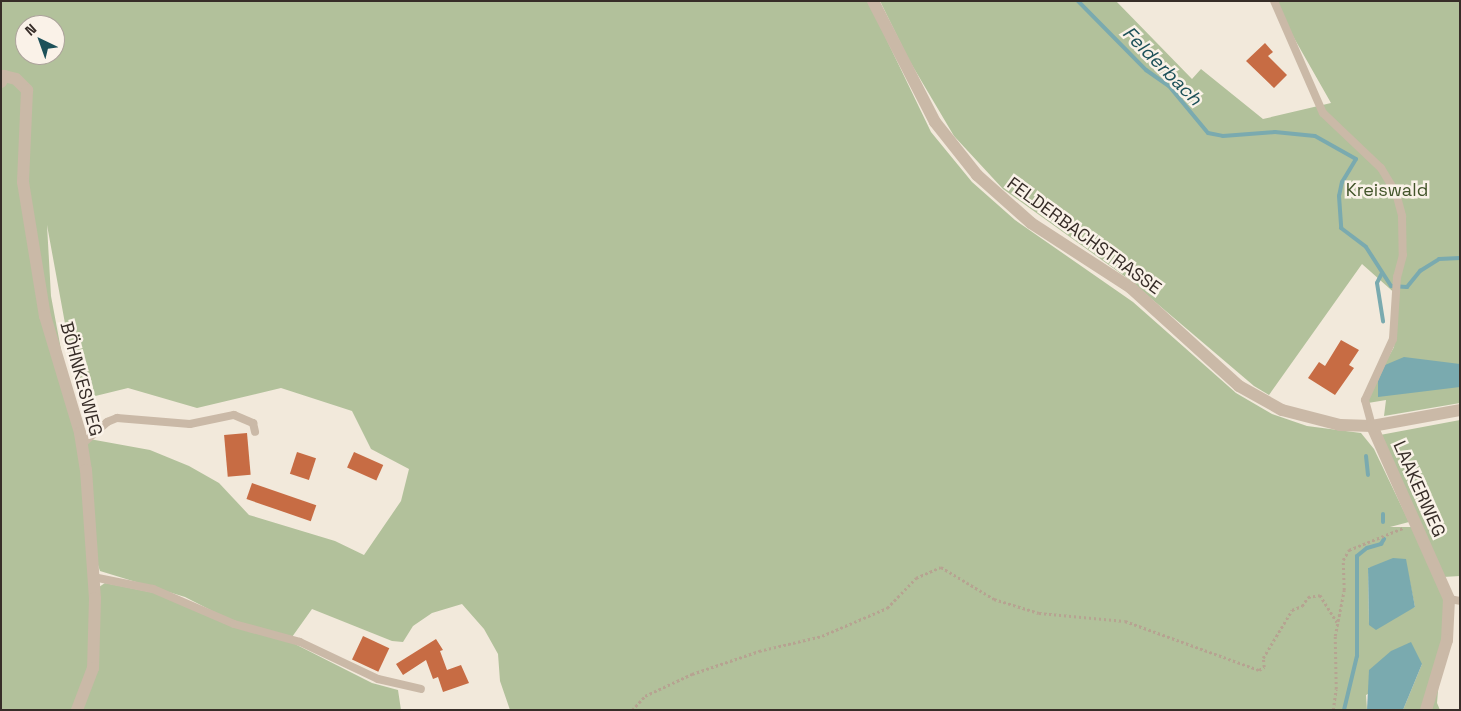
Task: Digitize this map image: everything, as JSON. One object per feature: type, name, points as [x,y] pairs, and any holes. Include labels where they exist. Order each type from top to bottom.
[{"type":"street","name":"FELDERBACHSTRASSE","points":[[873,1],[934,122],[955,150],[1011,208],[1130,288],[1239,386],[1259,400],[1309,420],[1372,426],[1460,410]]},
{"type":"street","name":"BÖHNKESWEG","points":[[1,82],[4,76],[16,79],[27,90],[23,182],[45,316],[81,445],[86,470],[93,577],[93,668],[77,710]]},
{"type":"street","name":"LAAKERWEG","points":[[1372,426],[1414,524],[1455,600],[1447,640],[1426,710]]},
{"type":"lane","points":[[1274,1],[1323,113],[1380,168],[1396,194],[1402,216],[1403,255],[1397,278],[1390,348],[1369,385],[1365,400],[1372,426]]},
{"type":"lane","points":[[81,445],[107,422],[117,418],[190,424],[234,415],[253,423],[254,432]]},
{"type":"lane","points":[[93,577],[153,589],[234,624],[300,642],[378,679],[421,690]]},
{"type":"path","points":[[1333,710],[1337,622],[1344,590],[1343,560],[1349,550],[1414,524]]},
{"type":"path","points":[[632,710],[645,696],[692,674],[759,652],[822,636],[887,608],[916,578],[941,567],[994,599],[1038,614],[1125,621],[1259,670],[1264,667],[1263,658],[1292,610],[1302,606],[1308,597],[1320,595],[1337,622]]},
{"type":"green space","points":[[1,1],[868,1],[931,132],[972,182],[1015,220],[1133,302],[1236,393],[1272,414],[1307,426],[1361,433],[1374,449],[1409,522],[1390,527],[1413,527],[1446,599],[1437,703],[1440,710],[1403,710],[1422,664],[1366,695],[1367,710],[510,710],[500,681],[498,654],[484,629],[462,604],[432,613],[413,626],[403,642],[392,641],[312,609],[292,637],[232,621],[185,597],[100,571],[97,562],[84,438],[150,450],[189,466],[219,483],[249,515],[335,541],[364,555],[401,501],[409,469],[371,449],[352,411],[281,388],[197,408],[128,388],[79,400],[47,225],[51,296],[79,446],[89,557],[90,667],[75,710],[1,710]],"holes":[[[1405,559],[1415,607],[1369,625],[1368,568]]]},
{"type":"green space","name":"Kreiswald","points":[[880,1],[1116,1],[1192,79],[1201,69],[1263,119],[1331,103],[1273,1],[1460,1],[1460,403],[1384,416],[1386,400],[1368,403],[1370,390],[1394,347],[1398,296],[1362,264],[1269,395],[1254,386],[1127,278],[1003,189],[954,136],[909,60]]},
{"type":"green space","points":[[1460,420],[1460,576],[1443,577],[1380,435]]},
{"type":"green space","points":[[105,583],[160,594],[289,641],[372,683],[398,690],[401,710],[79,710],[90,686],[99,587]]},
{"type":"water","points":[[1404,357],[1460,364],[1460,387],[1378,397],[1378,381],[1385,365]]},
{"type":"water","points":[[1393,558],[1406,559],[1415,607],[1376,630],[1369,625],[1368,568]]},
{"type":"water","points":[[1411,642],[1422,664],[1403,710],[1367,710],[1369,670],[1391,651]]},
{"type":"building","points":[[1265,43],[1273,52],[1268,56],[1287,75],[1274,88],[1246,61]]},
{"type":"building","points":[[1341,340],[1359,350],[1349,365],[1354,368],[1335,395],[1308,378],[1319,362],[1325,366]]},
{"type":"building","points":[[247,433],[251,475],[228,477],[224,435]]},
{"type":"building","points":[[297,452],[316,458],[309,480],[290,474]]},
{"type":"building","points":[[354,452],[383,465],[376,481],[347,468]]},
{"type":"building","points":[[252,483],[316,505],[311,521],[246,499]]},
{"type":"building","points":[[363,636],[389,648],[378,672],[352,660]]},
{"type":"building","points":[[436,639],[443,650],[440,651],[447,670],[461,665],[469,683],[443,692],[438,677],[433,679],[426,660],[403,675],[396,664]]},
{"type":"waterway","name":"Felderbach","points":[[1078,1],[1146,70],[1169,86],[1208,133],[1223,136],[1275,132],[1315,136],[1356,159],[1342,182],[1339,196],[1341,228],[1366,247],[1391,286],[1407,287],[1420,271],[1439,259],[1460,258]]},
{"type":"waterway","points":[[1382,273],[1377,283],[1383,322]]},
{"type":"waterway","points":[[1366,456],[1368,475]]},
{"type":"waterway","points":[[1383,514],[1383,522]]},
{"type":"waterway","points":[[1344,710],[1357,656],[1357,556],[1367,548],[1381,544],[1384,539]]}]
